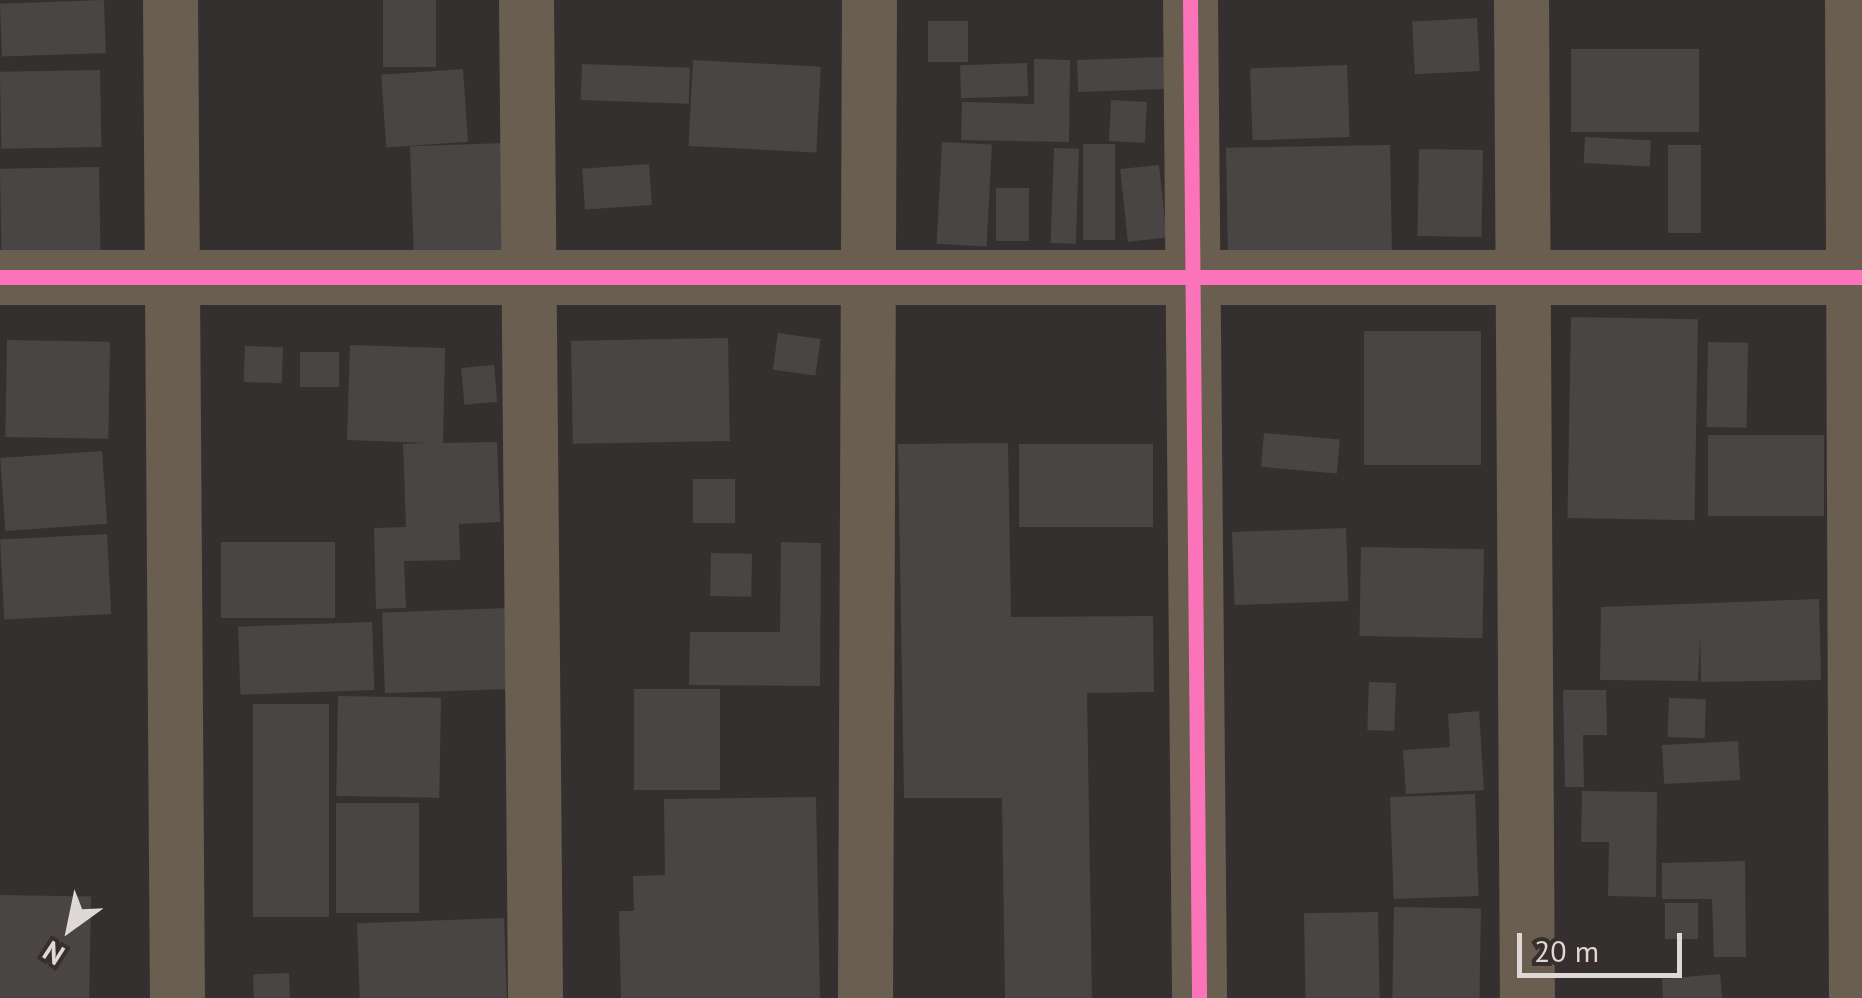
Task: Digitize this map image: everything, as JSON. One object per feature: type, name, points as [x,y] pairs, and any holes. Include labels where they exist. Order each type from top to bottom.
[{"type":"street","points":[[170,0],[177,998]]},
{"type":"street","points":[[526,0],[536,998]]},
{"type":"street","points":[[865,998],[872,274],[869,0]]},
{"type":"street","points":[[1190,0],[1199,998]]},
{"type":"street","points":[[1521,0],[1527,998]]},
{"type":"street","points":[[1852,0],[1858,277],[1856,998]]},
{"type":"street","points":[[0,277],[172,273],[1858,277]]},
{"type":"building","points":[[104,0],[106,53],[2,57],[0,4]]},
{"type":"building","points":[[383,0],[436,0],[436,67],[383,67]]},
{"type":"building","points":[[1477,18],[1480,71],[1415,74],[1412,21]]},
{"type":"building","points":[[928,21],[968,21],[968,62],[928,62]]},
{"type":"building","points":[[1571,49],[1699,49],[1699,132],[1571,132]]},
{"type":"building","points":[[1164,57],[1165,89],[1078,92],[1077,60]]},
{"type":"building","points":[[1034,59],[1070,60],[1069,142],[961,140],[962,102],[1034,104]]},
{"type":"building","points":[[693,60],[821,67],[816,153],[688,146]]},
{"type":"building","points":[[1027,63],[1028,96],[961,98],[960,65]]},
{"type":"building","points":[[582,64],[690,68],[689,104],[581,100]]},
{"type":"building","points":[[1347,65],[1350,137],[1253,140],[1250,68]]},
{"type":"building","points":[[463,69],[468,142],[386,148],[381,75]]},
{"type":"building","points":[[100,70],[101,147],[1,149],[0,72]]},
{"type":"building","points":[[1111,100],[1147,102],[1145,143],[1109,141]]},
{"type":"building","points":[[1585,137],[1651,140],[1650,166],[1584,163]]},
{"type":"building","points":[[942,142],[992,145],[987,246],[937,244]]},
{"type":"building","points":[[505,143],[509,252],[414,255],[410,146]]},
{"type":"building","points":[[1083,144],[1115,144],[1115,240],[1083,240]]},
{"type":"building","points":[[1390,145],[1392,252],[1228,255],[1226,148]]},
{"type":"building","points":[[1668,145],[1701,145],[1701,233],[1668,233]]},
{"type":"building","points":[[1054,148],[1079,149],[1076,244],[1051,243]]},
{"type":"building","points":[[1419,149],[1483,150],[1481,237],[1417,236]]},
{"type":"building","points":[[649,164],[652,205],[585,210],[582,169]]},
{"type":"building","points":[[1159,165],[1167,238],[1128,242],[1120,169]]},
{"type":"building","points":[[99,167],[100,250],[1,252],[0,169]]},
{"type":"building","points":[[996,188],[1029,188],[1029,241],[996,241]]},
{"type":"building","points":[[1571,317],[1698,319],[1694,520],[1567,518]]},
{"type":"building","points":[[1364,331],[1481,331],[1481,465],[1364,465]]},
{"type":"building","points":[[778,333],[821,339],[815,376],[773,370]]},
{"type":"building","points":[[728,338],[730,441],[573,444],[571,341]]},
{"type":"building","points":[[7,340],[110,342],[108,439],[5,437]]},
{"type":"building","points":[[1708,342],[1748,343],[1747,428],[1707,427]]},
{"type":"building","points":[[350,345],[445,348],[443,443],[497,442],[500,522],[459,524],[460,560],[404,561],[406,608],[376,609],[374,528],[406,527],[403,444],[427,443],[347,440]]},
{"type":"building","points":[[245,346],[283,347],[282,383],[244,382]]},
{"type":"building","points":[[300,352],[339,352],[339,387],[300,387]]},
{"type":"building","points":[[494,365],[497,402],[464,405],[461,368]]},
{"type":"building","points":[[1264,433],[1340,440],[1337,473],[1261,467]]},
{"type":"building","points":[[1708,435],[1824,435],[1824,516],[1708,516]]},
{"type":"building","points":[[1008,443],[1011,617],[1153,616],[1154,692],[1087,693],[1092,998],[1005,998],[1002,798],[904,798],[898,444]]},
{"type":"building","points":[[1019,444],[1153,444],[1153,527],[1019,527]]},
{"type":"building","points":[[102,451],[107,524],[5,531],[0,458]]},
{"type":"building","points":[[693,479],[735,479],[735,523],[693,523]]},
{"type":"building","points":[[1346,528],[1349,601],[1235,605],[1232,532]]},
{"type":"building","points":[[107,534],[111,614],[4,619],[0,540]]},
{"type":"building","points":[[221,542],[335,542],[335,618],[221,618]]},
{"type":"building","points":[[781,542],[821,543],[820,686],[689,685],[690,632],[780,632]]},
{"type":"building","points":[[1361,547],[1484,549],[1482,638],[1359,636]]},
{"type":"building","points":[[711,553],[752,554],[751,597],[710,596]]},
{"type":"building","points":[[1819,599],[1821,680],[1701,682],[1700,636],[1698,681],[1600,680],[1601,607]]},
{"type":"building","points":[[508,608],[511,689],[385,693],[382,612]]},
{"type":"building","points":[[372,622],[374,690],[240,695],[238,627]]},
{"type":"building","points":[[1369,682],[1396,683],[1394,731],[1367,730]]},
{"type":"building","points":[[634,689],[720,689],[720,790],[634,790]]},
{"type":"building","points":[[1563,690],[1606,690],[1607,735],[1583,735],[1584,787],[1565,787]]},
{"type":"building","points":[[338,696],[441,698],[439,798],[336,796]]},
{"type":"building","points":[[1669,698],[1706,699],[1705,738],[1668,737]]},
{"type":"building","points":[[253,704],[329,704],[329,917],[253,917]]},
{"type":"building","points":[[1479,711],[1484,790],[1406,794],[1403,750],[1450,747],[1448,714]]},
{"type":"building","points":[[1738,741],[1740,780],[1664,784],[1662,745]]},
{"type":"building","points":[[1582,791],[1657,792],[1656,897],[1608,896],[1609,842],[1581,842]]},
{"type":"building","points":[[1475,794],[1479,896],[1394,899],[1390,797]]},
{"type":"building","points":[[816,797],[820,998],[621,998],[619,911],[634,911],[633,876],[665,875],[664,799]]},
{"type":"building","points":[[336,803],[419,803],[419,913],[336,913]]},
{"type":"building","points":[[1745,861],[1746,957],[1714,957],[1712,899],[1662,899],[1662,863]]},
{"type":"building","points":[[0,895],[91,897],[89,998],[0,998]]},
{"type":"building","points":[[1665,903],[1698,903],[1698,939],[1665,939]]},
{"type":"building","points":[[1394,907],[1481,909],[1479,998],[1392,998]]},
{"type":"building","points":[[1378,912],[1380,998],[1305,998],[1304,913]]},
{"type":"building","points":[[504,918],[507,998],[360,998],[357,923]]},
{"type":"building","points":[[289,973],[290,998],[254,998],[253,974]]},
{"type":"building","points":[[1720,974],[1722,998],[1663,998],[1662,979]]},
{"type":"cycle path","points":[[1190,0],[1199,998]]},
{"type":"cycle path","points":[[0,277],[1862,277]]}]
